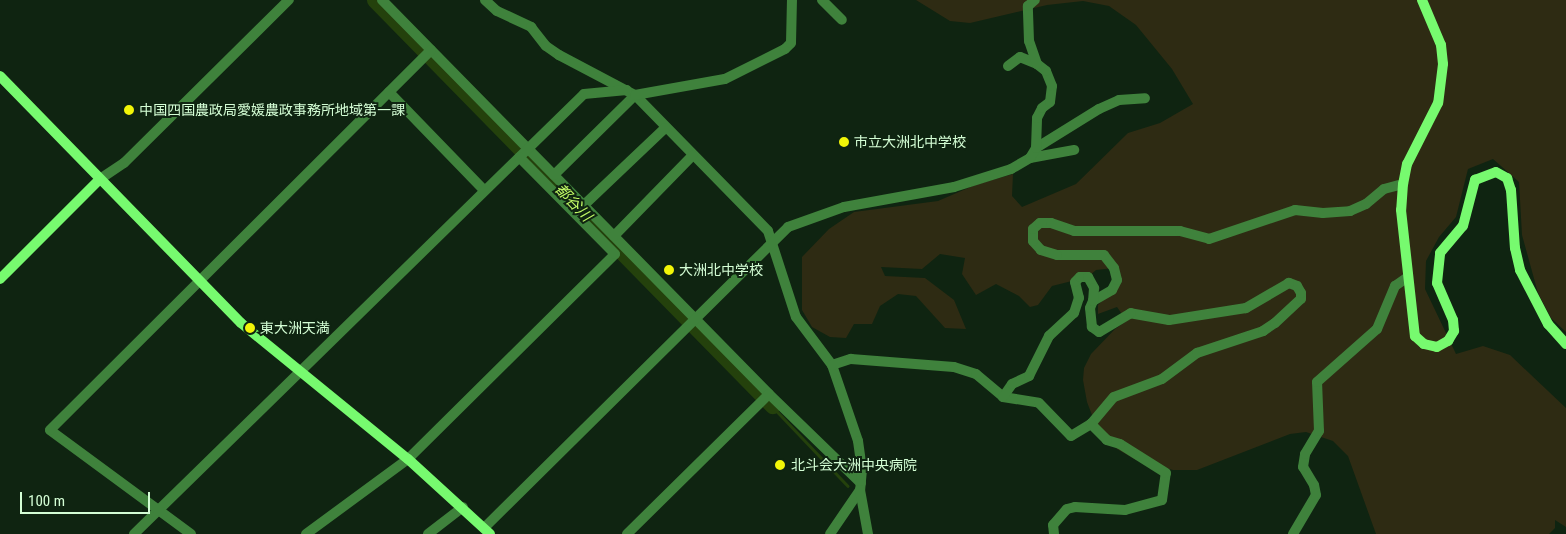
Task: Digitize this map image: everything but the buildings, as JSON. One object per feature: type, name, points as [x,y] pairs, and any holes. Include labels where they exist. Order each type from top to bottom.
[{"type":"street","points":[[0,279],[100,179],[124,163],[290,0]]},
{"type":"street","points":[[382,0],[428,53],[523,153],[766,397],[861,487]]},
{"type":"street","points":[[485,0],[497,11],[531,28],[546,46],[559,55],[631,92],[768,231],[796,317],[832,365],[858,441],[861,487],[868,534]]},
{"type":"street","points":[[134,534],[584,94],[631,92],[725,79],[785,49],[791,43],[790,2],[800,0]]},
{"type":"street","points":[[822,0],[842,20]]},
{"type":"street","points":[[1035,0],[1028,6],[1026,21],[1029,41],[1037,64]]},
{"type":"street","points":[[1422,0],[1441,45],[1440,90],[1433,117],[1407,164],[1400,210],[1415,336],[1424,344],[1437,347],[1448,341],[1454,331],[1454,320],[1437,283],[1440,253],[1463,226],[1475,180],[1496,172],[1506,178],[1512,190],[1515,248],[1520,270],[1548,324],[1566,344]]},
{"type":"street","points":[[191,534],[50,430],[198,280],[428,53]]},
{"type":"street","points":[[1008,66],[1020,57],[1037,64],[1046,71],[1052,86],[1050,102],[1042,108],[1037,118],[1036,148]]},
{"type":"street","points":[[0,76],[198,280],[299,373],[408,459],[463,507],[487,531],[788,227],[808,218],[844,207],[954,187],[1011,169],[1030,158],[1074,150]]},
{"type":"street","points":[[389,92],[484,190]]},
{"type":"street","points":[[554,175],[631,92]]},
{"type":"street","points":[[1030,158],[1036,148],[1098,109],[1119,100],[1145,98]]},
{"type":"street","points":[[584,205],[665,128]]},
{"type":"street","points":[[523,153],[554,175],[584,205],[614,236],[619,250]]},
{"type":"street","points":[[614,236],[692,156]]},
{"type":"street","points":[[1093,301],[1112,290],[1117,280],[1114,268],[1104,255],[1056,255],[1040,250],[1033,241],[1033,229],[1040,223],[1051,223],[1074,231],[1180,231],[1209,239],[1295,210],[1323,213],[1350,210],[1366,204],[1384,189],[1403,184]]},
{"type":"street","points":[[306,534],[408,459],[619,250]]},
{"type":"street","points":[[832,365],[851,359],[954,367],[976,374],[1003,397],[1040,403],[1071,436],[1091,424],[1114,397],[1162,379],[1197,354],[1263,331],[1275,323],[1301,299],[1301,293],[1297,286],[1289,283],[1246,308],[1169,320],[1131,313],[1099,332],[1092,327],[1089,317],[1094,288],[1088,277],[1080,277],[1074,282],[1078,298],[1074,312],[1049,336],[1028,376],[1012,384],[1003,397]]},
{"type":"street","points":[[1293,534],[1316,495],[1314,485],[1303,466],[1305,454],[1319,431],[1317,382],[1378,329],[1395,286],[1408,277]]},
{"type":"street","points":[[627,534],[766,397]]},
{"type":"street","points":[[1054,534],[1053,526],[1067,509],[1075,507],[1125,510],[1162,500],[1166,473],[1120,444],[1107,440],[1091,424]]},
{"type":"street","points":[[830,534],[861,487]]},
{"type":"street","points":[[428,534],[463,507]]},
{"type":"shaded area","points":[[916,0],[1566,0],[1566,332],[1551,318],[1538,293],[1522,235],[1519,182],[1493,159],[1468,169],[1456,217],[1439,237],[1426,261],[1425,289],[1456,354],[1483,346],[1510,355],[1566,408],[1566,527],[1555,520],[1555,528],[1549,534],[1376,534],[1348,456],[1333,441],[1306,432],[1290,434],[1197,470],[1173,470],[1136,460],[1117,449],[1097,428],[1087,402],[1083,380],[1084,368],[1091,354],[1115,329],[1138,313],[1124,317],[1117,307],[1098,314],[1098,305],[1112,290],[1114,268],[1096,270],[1088,277],[1052,286],[1038,305],[1030,307],[1019,296],[996,284],[976,295],[962,274],[965,258],[940,254],[922,269],[881,267],[885,276],[925,278],[954,300],[966,329],[945,328],[916,296],[898,294],[880,306],[872,324],[854,324],[846,338],[830,337],[812,327],[802,310],[802,257],[829,229],[854,212],[938,201],[975,185],[1013,174],[1012,196],[1022,207],[1076,184],[1128,133],[1160,123],[1193,104],[1172,69],[1136,25],[1109,6],[1083,1],[1047,5],[970,23],[950,21]]},
{"type":"waterway","name":"都谷川","points":[[374,0],[772,406]]},
{"type":"waterway","points":[[772,406],[848,486]]},
{"type":"place","name":"中国四国農政局愛媛農政事務所地域第一課","points":[[129,110]]},
{"type":"place","name":"市立大洲北中学校","points":[[844,142]]},
{"type":"place","name":"大洲北中学校","points":[[669,270]]},
{"type":"place","name":"東大洲天満","points":[[250,328]]},
{"type":"place","name":"北斗会大洲中央病院","points":[[780,465]]}]
